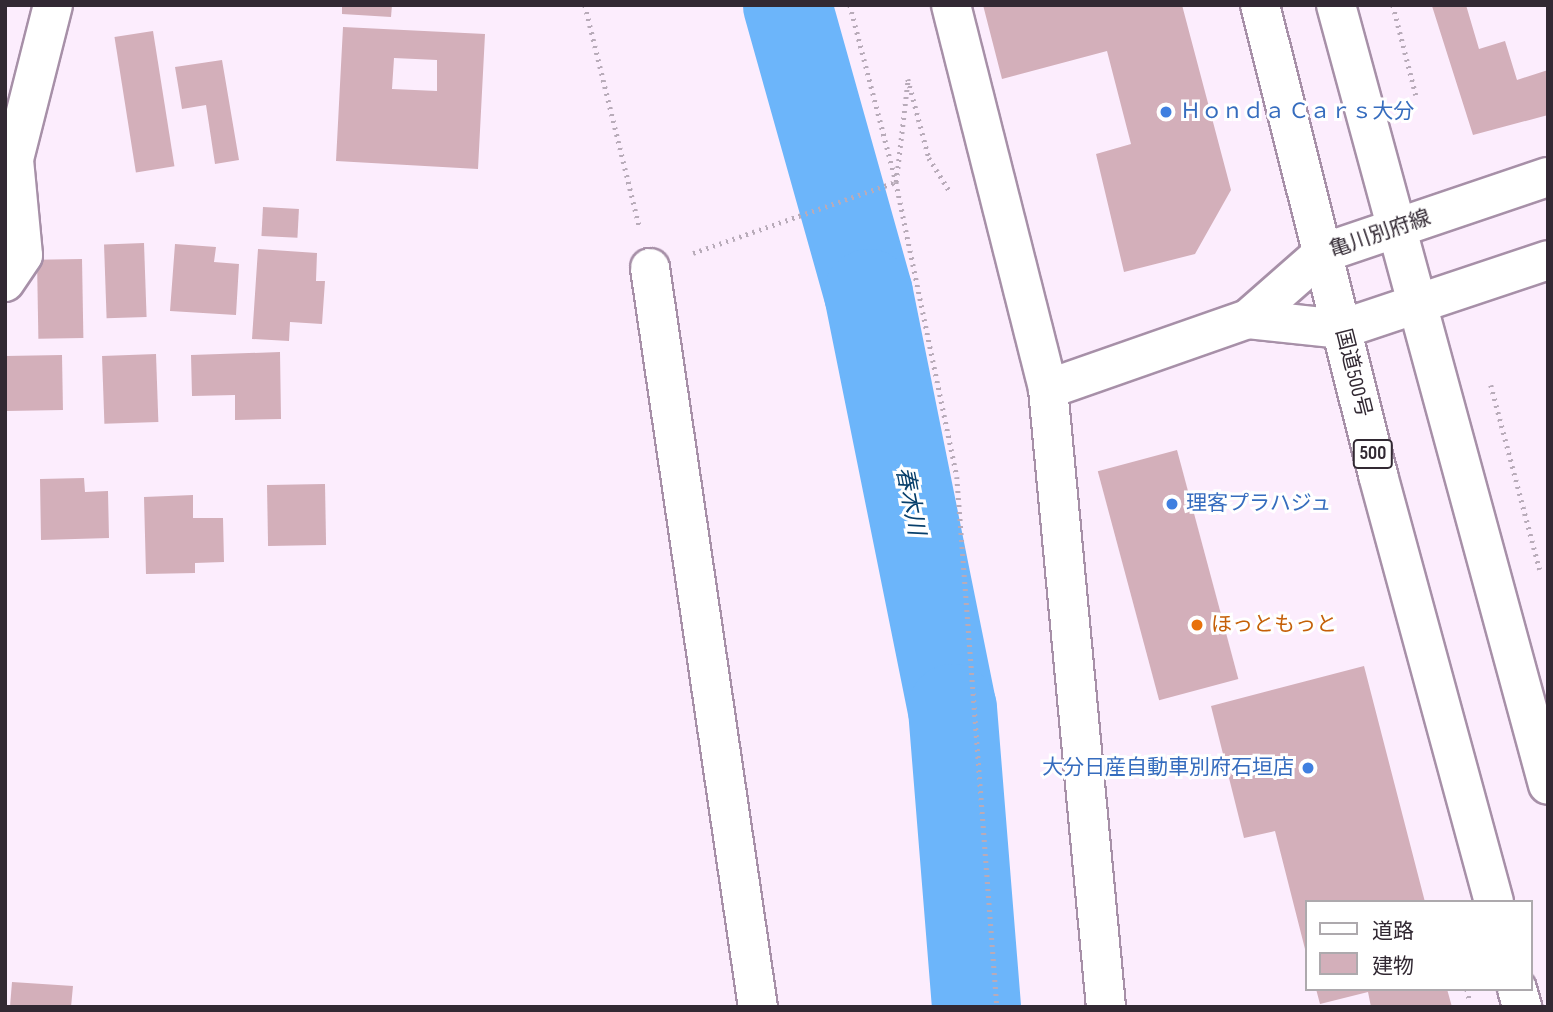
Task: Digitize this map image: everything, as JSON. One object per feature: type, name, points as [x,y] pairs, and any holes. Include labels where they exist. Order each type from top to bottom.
[{"type":"main road","points":[[5,282],[23,255],[15,159],[53,5]]},
{"type":"main road","points":[[951,5],[1048,389],[1107,1007]]},
{"type":"main road","name":"国道500号","points":[[1260,5],[1342,329],[1493,900]]},
{"type":"main road","points":[[1336,5],[1548,786]]},
{"type":"main road","name":"亀川別府線","points":[[1248,319],[1323,253],[1548,177]]},
{"type":"main road","points":[[1048,389],[1248,319],[1342,329],[1548,260]]},
{"type":"main road","points":[[650,268],[758,1007]]},
{"type":"path","points":[[584,5],[650,268],[896,182]]},
{"type":"path","points":[[850,5],[896,182],[957,477],[997,1007]]},
{"type":"path","points":[[1392,5],[1416,95]]},
{"type":"path","points":[[896,182],[908,79],[929,158],[953,197]]},
{"type":"path","points":[[1491,385],[1544,584]]},
{"type":"path","points":[[1468,991],[1471,1003]]},
{"type":"building","points":[[342,5],[392,5],[391,17],[342,14]]},
{"type":"building","name":"Ｈｏｎｄａ Ｃａｒｓ大分","points":[[983,5],[1182,5],[1231,190],[1195,254],[1124,272],[1096,154],[1131,144],[1107,51],[1002,79]]},
{"type":"building","points":[[1466,5],[1479,49],[1505,41],[1517,80],[1548,70],[1548,115],[1473,135],[1432,6]]},
{"type":"building","points":[[343,27],[485,34],[478,169],[336,161]],"holes":[[[394,58],[437,60],[437,91],[392,89]]]},
{"type":"building","points":[[153,31],[174,166],[136,172],[114,37]]},
{"type":"building","points":[[222,60],[239,160],[215,164],[206,105],[182,109],[175,67]]},
{"type":"building","points":[[263,207],[299,209],[297,238],[261,236]]},
{"type":"building","points":[[144,243],[147,317],[107,318],[104,244]]},
{"type":"building","points":[[175,244],[216,247],[214,262],[239,264],[236,315],[170,311]]},
{"type":"building","points":[[258,249],[317,253],[316,281],[325,281],[322,324],[290,322],[289,341],[252,339]]},
{"type":"building","points":[[82,259],[83,338],[38,339],[37,260]]},
{"type":"building","points":[[280,352],[281,419],[235,420],[235,395],[192,396],[191,355]]},
{"type":"building","points":[[156,354],[158,422],[104,424],[102,356]]},
{"type":"building","points":[[62,355],[63,410],[6,411],[5,356]]},
{"type":"building","points":[[1177,450],[1238,679],[1159,700],[1098,471]]},
{"type":"building","points":[[84,478],[85,492],[108,491],[109,538],[41,540],[40,479]]},
{"type":"building","points":[[325,484],[326,545],[268,546],[267,485]]},
{"type":"building","points":[[193,495],[193,518],[223,518],[224,562],[195,563],[195,573],[146,574],[144,497]]},
{"type":"building","name":"大分日産自動車別府石垣店","points":[[1364,666],[1424,900],[1304,900],[1304,945],[1275,831],[1244,838],[1211,706]]},
{"type":"building","points":[[12,982],[73,986],[71,1007],[10,1007]]},
{"type":"building","points":[[1317,991],[1448,991],[1452,1007],[1371,1007],[1368,992],[1320,1004]]},
{"type":"waterway","name":"春木川","points":[[787,5],[868,293],[952,708],[976,1007]]},
{"type":"place","name":"Ｈｏｎｄａ Ｃａｒｓ大分","points":[[1166,112]]},
{"type":"place","name":"理客プラハジュ","points":[[1172,504]]},
{"type":"place","name":"ほっともっと","points":[[1197,625]]},
{"type":"place","name":"大分日産自動車別府石垣店","points":[[1308,768]]}]
